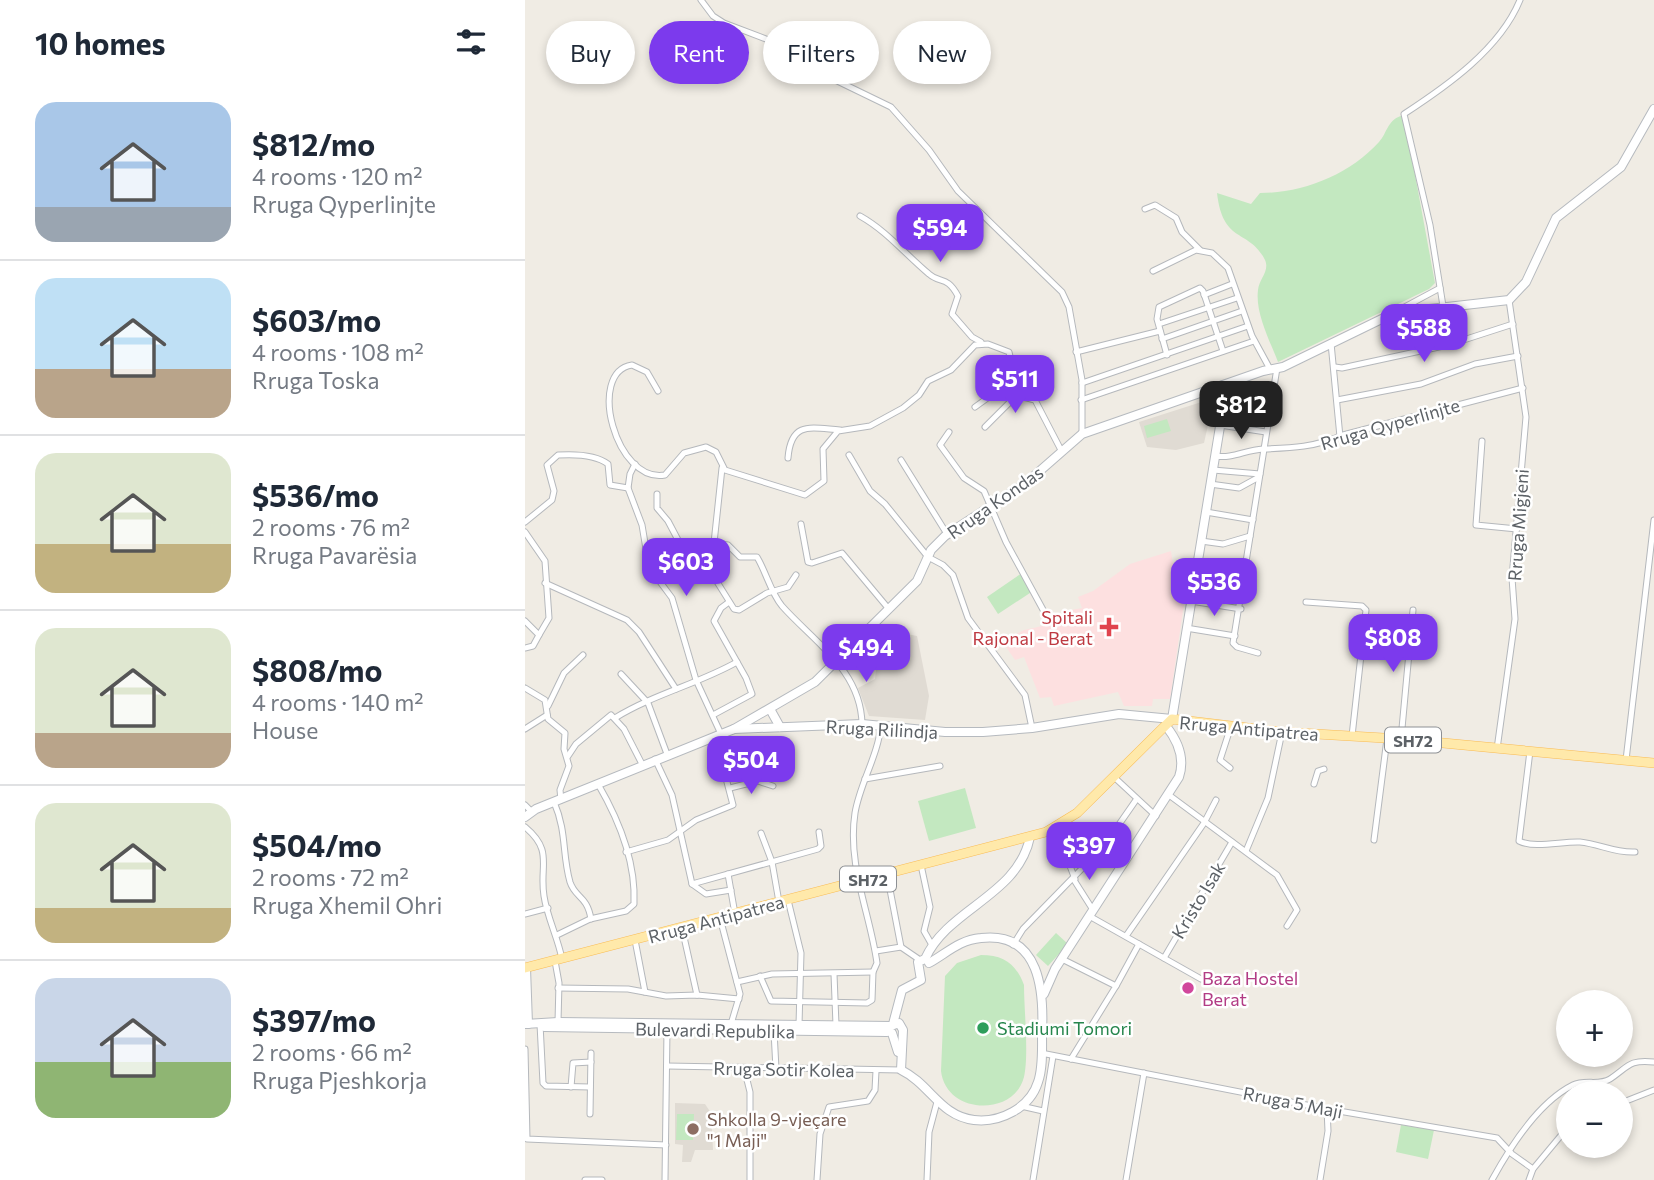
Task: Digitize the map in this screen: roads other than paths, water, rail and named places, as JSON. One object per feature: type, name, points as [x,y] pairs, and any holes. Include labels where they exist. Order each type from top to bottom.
[{"type":"main road","name":"Rruga Antipatrea","points":[[525,968],[1030,837],[1055,827],[1077,813],[1169,722],[1282,733],[1401,739],[1654,763]]},
{"type":"street","points":[[701,0],[713,16],[724,23],[766,39],[825,75],[879,99],[897,111],[958,191],[1062,292],[1069,307],[1083,383],[1081,435]]},
{"type":"street","points":[[1443,306],[1430,226],[1404,114],[1463,71],[1504,29],[1520,0]]},
{"type":"street","points":[[1509,300],[1528,278],[1556,218],[1621,167],[1654,108]]},
{"type":"street","points":[[1145,209],[1151,205],[1167,211],[1200,250]]},
{"type":"street","points":[[860,216],[879,228],[930,276],[949,283],[958,296],[952,310],[954,318],[972,337],[1009,352],[1012,365],[1010,402],[985,427]]},
{"type":"street","points":[[1153,271],[1192,251],[1212,253],[1223,262],[1232,276],[1232,284],[1254,341],[1273,368],[1241,609],[1235,636],[1235,647],[1258,653]]},
{"type":"street","points":[[1205,295],[1232,284]]},
{"type":"street","points":[[1394,313],[1440,288]]},
{"type":"street","points":[[1167,355],[1157,310],[1162,304],[1200,289],[1205,295],[1223,351]]},
{"type":"street","points":[[1076,352],[1159,328],[1237,298]]},
{"type":"street","name":"Rruga Kondas","points":[[734,729],[815,682],[921,576],[928,557],[947,534],[1027,483],[1081,435],[1273,368],[1394,313],[1509,300]]},
{"type":"street","name":"Rruga Migjeni","points":[[1497,749],[1515,619],[1512,578],[1525,425],[1523,388],[1509,300]]},
{"type":"street","points":[[1162,339],[1242,311]]},
{"type":"street","points":[[1335,367],[1437,348],[1513,324]]},
{"type":"street","points":[[1083,383],[1248,326]]},
{"type":"street","points":[[1081,400],[1254,341]]},
{"type":"street","points":[[788,458],[790,440],[798,431],[810,428],[840,430],[870,426],[903,408],[919,395],[930,379],[951,370],[973,346],[984,343]]},
{"type":"street","points":[[1331,343],[1340,436]]},
{"type":"street","points":[[1337,400],[1422,383],[1475,363],[1518,356]]},
{"type":"street","points":[[658,391],[647,372],[632,365],[618,372],[611,386],[609,411],[612,429],[635,464],[649,475],[665,475],[684,453],[706,447],[716,452],[722,468],[714,543],[728,545],[740,557],[755,556],[780,604],[835,660],[858,698],[862,724]]},
{"type":"street","points":[[1044,994],[1062,958],[1093,914],[1179,777],[1182,761],[1169,722],[1213,470],[1225,393],[1223,385]]},
{"type":"street","name":"Rruga Qyperlinjte","points":[[1215,456],[1230,458],[1263,450],[1291,450],[1330,442],[1340,436],[1523,388]]},
{"type":"street","points":[[975,407],[993,394],[1010,394],[1035,400],[1062,452]]},
{"type":"street","points":[[1220,425],[1266,432]]},
{"type":"street","points":[[722,468],[742,478],[772,483],[797,495],[809,494],[824,481],[823,449],[840,430]]},
{"type":"street","points":[[949,432],[940,445],[964,478],[984,491],[989,506],[1047,617]]},
{"type":"street","points":[[1482,441],[1476,525],[1517,529]]},
{"type":"street","points":[[525,522],[552,500],[554,491],[547,465],[558,455],[587,455],[602,460],[608,464],[610,485],[628,488]]},
{"type":"street","points":[[849,455],[870,491],[885,504],[928,557],[943,565],[953,575],[968,618],[1025,695],[1032,728]]},
{"type":"street","points":[[901,460],[947,534]]},
{"type":"street","points":[[626,852],[668,840],[696,820],[733,805],[713,715],[697,682],[673,601],[649,567],[642,524],[628,488],[635,464]]},
{"type":"street","points":[[1213,470],[1259,476]]},
{"type":"street","points":[[1210,484],[1239,488],[1259,476]]},
{"type":"street","points":[[657,494],[657,508],[668,521],[684,554],[690,561],[709,569],[729,602],[739,610],[792,585],[796,575]]},
{"type":"street","points":[[1206,512],[1253,520]]},
{"type":"street","points":[[1626,761],[1654,520]]},
{"type":"street","points":[[800,524],[808,562],[843,553],[888,608]]},
{"type":"street","points":[[525,532],[545,561],[549,618],[533,646],[525,648]]},
{"type":"street","points":[[1201,541],[1223,544],[1250,536]]},
{"type":"street","points":[[1196,571],[1243,578]]},
{"type":"street","points":[[545,583],[627,620],[639,632],[676,689]]},
{"type":"street","points":[[1191,601],[1241,609]]},
{"type":"street","points":[[713,715],[751,696],[750,685],[714,621],[721,608],[729,602]]},
{"type":"street","points":[[1306,602],[1362,606],[1366,610],[1352,736]]},
{"type":"street","points":[[1401,739],[1413,610]]},
{"type":"street","points":[[525,621],[539,635]]},
{"type":"street","points":[[1186,628],[1235,636]]},
{"type":"street","points":[[525,729],[547,713],[550,696],[563,673],[583,655]]},
{"type":"street","points":[[615,718],[645,700],[697,682],[737,662]]},
{"type":"street","points":[[621,674],[645,700],[667,754]]},
{"type":"street","points":[[525,688],[545,700],[547,713],[564,730],[568,769],[557,801],[564,830],[570,882],[586,899],[591,919]]},
{"type":"street","points":[[770,709],[780,727]]},
{"type":"street","name":"Rruga Rilindja","points":[[527,811],[734,729],[862,724],[945,732],[1032,728],[1119,714],[1169,722]]},
{"type":"street","points":[[568,757],[576,744],[608,716],[615,718],[642,764]]},
{"type":"street","points":[[760,976],[771,1001],[866,1003],[871,1000],[873,972],[877,962],[858,881],[855,816],[881,725]]},
{"type":"street","points":[[1230,768],[1220,760],[1231,726]]},
{"type":"street","points":[[1246,850],[1268,798],[1282,733]]},
{"type":"street","points":[[1374,840],[1387,739]]},
{"type":"street","points":[[1530,751],[1519,841],[1529,844],[1582,842],[1608,851],[1635,852]]},
{"type":"street","points":[[655,759],[672,795],[686,867],[692,884],[706,894],[731,890]]},
{"type":"street","points":[[865,779],[940,766]]},
{"type":"street","points":[[1314,784],[1318,771],[1324,769]]},
{"type":"street","points":[[1114,777],[1156,816]]},
{"type":"street","points":[[730,788],[758,781],[773,786]]},
{"type":"street","points":[[557,935],[591,919],[633,907],[633,876],[616,815],[598,783]]},
{"type":"street","points":[[1169,795],[1277,875],[1297,904],[1297,910],[1287,926]]},
{"type":"street","points":[[1013,945],[1030,920],[1074,879],[1104,846],[1136,800]]},
{"type":"street","points":[[1126,936],[1204,823],[1216,800]]},
{"type":"street","points":[[525,827],[536,837],[544,853],[544,896],[557,935],[558,1021]]},
{"type":"street","points":[[1055,827],[1074,879],[1093,914],[1201,979]]},
{"type":"street","points":[[692,884],[820,848],[819,832]]},
{"type":"street","points":[[761,833],[800,943],[799,1025]]},
{"type":"street","points":[[925,961],[953,946],[980,938],[997,939],[1013,945],[1035,966],[1044,994],[1039,1081],[1021,1106],[997,1119],[979,1121],[959,1116],[937,1102],[921,1082],[901,1070],[895,1029],[899,996],[902,990],[921,980],[921,971],[927,970],[925,961],[932,945],[1002,885],[1024,855],[1030,837]]},
{"type":"street","name":"Kristo Isak","points":[[1164,958],[1232,842]]},
{"type":"street","points":[[921,865],[930,907],[924,931],[932,945]]},
{"type":"street","points":[[727,874],[735,914]]},
{"type":"street","points":[[887,874],[901,947]]},
{"type":"street","points":[[525,914],[548,908]]},
{"type":"street","points":[[720,918],[739,999],[731,1024]]},
{"type":"street","points":[[682,928],[697,995]]},
{"type":"street","points":[[635,940],[645,992]]},
{"type":"street","points":[[1071,1059],[1139,944]]},
{"type":"street","points":[[876,951],[901,947],[925,961]]},
{"type":"street","points":[[1062,958],[1116,986]]},
{"type":"street","points":[[525,968],[526,1024]]},
{"type":"street","points":[[737,982],[760,976],[873,972]]},
{"type":"street","points":[[834,974],[836,1025]]},
{"type":"street","points":[[558,988],[628,989],[666,996],[697,995],[739,999]]},
{"type":"street","name":"Bulevardi Republika","points":[[526,1024],[558,1021],[836,1025],[895,1029]]},
{"type":"street","points":[[540,1024],[543,1083],[590,1087]]},
{"type":"street","name":"Bulevardi Republika","points":[[540,1024],[544,1027],[775,1031],[895,1029]]},
{"type":"street","points":[[665,1180],[667,1029]]},
{"type":"street","points":[[775,1031],[776,1069]]},
{"type":"street","points":[[525,1049],[526,1136],[529,1139]]},
{"type":"street","points":[[590,1114],[591,1053]]},
{"type":"street","name":"Rruga 5 Maji","points":[[1041,1054],[1327,1109],[1497,1138],[1534,1169]]},
{"type":"street","points":[[1033,1180],[1053,1056]]},
{"type":"street","points":[[571,1087],[573,1063],[591,1062]]},
{"type":"street","points":[[1492,1180],[1509,1150],[1551,1101],[1572,1086],[1606,1081],[1630,1063],[1654,1062]]},
{"type":"street","name":"Rruga Sotir Kolea","points":[[667,1066],[876,1072],[901,1070]]},
{"type":"street","points":[[744,1068],[750,1092],[750,1180]]},
{"type":"street","points":[[817,1180],[820,1134],[829,1107],[868,1101],[875,1090],[876,1072]]},
{"type":"street","points":[[1126,1180],[1143,1073]]},
{"type":"street","points":[[1633,1098],[1654,1090]]},
{"type":"street","points":[[926,1180],[929,1132],[937,1102]]},
{"type":"street","points":[[1021,1106],[1043,1111]]},
{"type":"street","points":[[1320,1180],[1328,1131],[1327,1109]]},
{"type":"street","points":[[529,1139],[666,1145]]},
{"type":"street","points":[[525,1147],[529,1139]]},
{"type":"street","points":[[1529,1180],[1534,1169],[1556,1142]]},
{"type":"street","points":[[585,1180],[602,1180]]},
{"type":"place","name":"Spitali Rajonal - Berat","points":[[1109,627]]},
{"type":"place","name":"Baza Hostel Berat","points":[[1188,988]]},
{"type":"place","name":"Stadiumi Tomori","points":[[983,1028]]},
{"type":"place","name":"Shkolla 9-vjeçare \"1 Maji\"","points":[[693,1129]]}]
